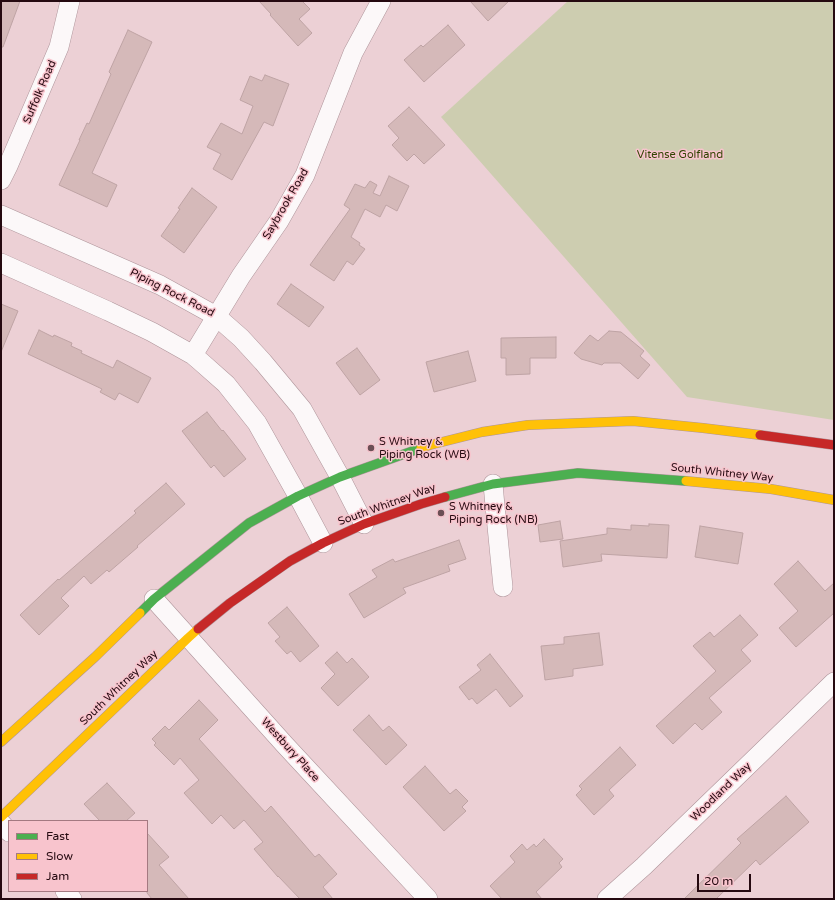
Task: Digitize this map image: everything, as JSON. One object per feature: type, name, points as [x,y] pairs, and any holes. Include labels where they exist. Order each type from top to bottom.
[{"type":"main road","points":[[1,742],[95,657],[154,600],[249,523],[298,496],[340,478],[430,445],[482,432],[528,425],[633,421],[711,429],[834,445]]},
{"type":"main road","name":"South Whitney Way","points":[[1,817],[188,638],[230,603],[290,561],[323,543],[364,524],[421,504],[493,484],[578,473],[683,481],[771,490],[834,500]]},
{"type":"street","name":"Suffolk Road","points":[[1,180],[59,47],[70,1]]},
{"type":"street","name":"Saybrook Road","points":[[193,355],[241,276],[279,221],[305,175],[353,53],[381,1]]},
{"type":"street","name":"Piping Rock Road","points":[[1,215],[160,285],[216,316],[241,338],[302,409],[364,524]]},
{"type":"street","points":[[1,263],[152,332],[193,355],[226,384],[257,423],[323,543]]},
{"type":"street","points":[[493,484],[503,586]]},
{"type":"street","name":"Westbury Place","points":[[154,600],[285,745],[428,899]]},
{"type":"street","name":"Woodland Way","points":[[607,899],[644,866],[809,708],[834,682]]},
{"type":"street","points":[[1,823],[8,831]]},
{"type":"green space","name":"Vitense Golfland","points":[[568,1],[834,1],[834,420],[687,397],[441,117]]},
{"type":"building","points":[[1,1],[20,1],[3,47],[1,47]]},
{"type":"building","points":[[259,1],[302,1],[310,9],[299,19],[312,33],[298,46]]},
{"type":"building","points":[[470,1],[509,1],[488,21]]},
{"type":"building","points":[[448,25],[465,45],[424,82],[404,60],[421,45],[423,47]]},
{"type":"building","points":[[128,30],[152,42],[92,173],[117,185],[107,207],[59,185],[87,123],[89,124],[111,74],[109,72]]},
{"type":"building","points":[[265,75],[289,84],[273,126],[264,122],[232,180],[213,169],[221,154],[207,147],[221,123],[242,134],[253,106],[240,100],[250,76],[262,81]]},
{"type":"building","points":[[409,107],[445,145],[424,164],[414,154],[407,161],[392,145],[399,138],[388,126]]},
{"type":"building","points":[[389,176],[409,186],[397,211],[386,205],[380,217],[365,209],[351,237],[360,243],[359,245],[365,249],[353,265],[347,261],[334,281],[310,265],[350,209],[344,205],[355,184],[365,188],[370,181],[377,185],[373,193],[380,196]]},
{"type":"building","points":[[192,188],[217,207],[184,253],[161,236],[180,209],[178,208]]},
{"type":"building","points":[[291,284],[324,307],[309,327],[277,304]]},
{"type":"building","points":[[1,304],[18,311],[1,352]]},
{"type":"building","points":[[39,330],[53,337],[54,335],[72,343],[71,346],[82,351],[81,353],[113,368],[117,360],[151,378],[138,403],[119,393],[115,400],[100,392],[102,389],[28,354]]},
{"type":"building","points":[[609,331],[621,332],[644,351],[640,356],[650,365],[638,379],[620,363],[604,363],[602,365],[581,359],[574,353],[590,335],[598,341]]},
{"type":"building","points":[[556,337],[556,358],[530,358],[530,374],[506,375],[506,358],[501,358],[501,338]]},
{"type":"building","points":[[357,348],[380,380],[360,395],[336,363]]},
{"type":"building","points":[[468,351],[476,381],[434,392],[426,362]]},
{"type":"building","points":[[207,412],[246,459],[224,477],[214,465],[211,468],[182,431]]},
{"type":"building","points":[[166,483],[185,504],[109,572],[107,570],[91,584],[84,576],[61,598],[69,606],[39,635],[20,615],[58,579],[59,580],[136,513],[134,511]]},
{"type":"building","points":[[560,521],[563,539],[540,542],[538,525]]},
{"type":"building","points":[[649,524],[669,525],[667,558],[601,554],[602,561],[563,567],[560,541],[607,534],[607,528],[631,530],[631,525],[649,526]]},
{"type":"building","points":[[700,526],[743,533],[738,564],[695,557]]},
{"type":"building","points":[[459,540],[466,559],[448,565],[450,571],[403,588],[406,593],[364,618],[349,594],[377,577],[372,570],[393,559],[395,562]]},
{"type":"building","points":[[798,561],[825,591],[834,583],[834,613],[796,647],[779,628],[798,611],[774,584]]},
{"type":"building","points":[[287,607],[319,646],[300,662],[291,651],[287,654],[275,641],[280,637],[268,623]]},
{"type":"building","points":[[740,615],[758,635],[741,650],[751,661],[709,698],[722,712],[702,730],[695,723],[673,744],[656,726],[716,671],[693,646],[710,632],[714,637]]},
{"type":"building","points":[[599,633],[603,665],[573,669],[573,676],[545,680],[541,646],[564,644],[564,637]]},
{"type":"building","points":[[337,652],[347,663],[352,658],[369,677],[338,706],[321,688],[335,674],[325,663]]},
{"type":"building","points":[[490,654],[523,696],[510,707],[496,689],[477,704],[472,698],[469,700],[459,687],[481,670],[477,665]]},
{"type":"building","points":[[199,700],[218,720],[199,739],[265,812],[271,806],[315,857],[319,854],[337,874],[323,887],[333,899],[300,899],[278,877],[254,849],[263,842],[244,820],[234,829],[221,815],[212,824],[184,793],[199,780],[180,758],[174,765],[154,745],[156,743],[152,739],[165,726],[169,730]]},
{"type":"building","points":[[369,715],[383,731],[389,726],[407,745],[386,765],[353,730]]},
{"type":"building","points":[[620,747],[636,765],[609,790],[614,796],[594,815],[576,795],[582,789],[579,786]]},
{"type":"building","points":[[425,766],[450,794],[456,789],[468,801],[462,807],[466,811],[444,831],[403,787]]},
{"type":"building","points":[[107,783],[135,813],[127,820],[99,820],[84,804]]},
{"type":"building","points":[[786,796],[809,822],[760,865],[756,860],[716,899],[684,899],[741,843],[737,839]]},
{"type":"building","points":[[148,834],[169,857],[159,865],[189,899],[152,899],[147,893]]},
{"type":"building","points":[[544,839],[563,859],[559,863],[562,867],[536,892],[542,899],[502,899],[490,886],[515,862],[510,856],[522,844],[527,850],[534,844],[536,847]]},
{"type":"traffic: fast","points":[[140,613],[154,599],[249,523],[298,496],[340,477],[421,448]]},
{"type":"traffic: fast","points":[[445,497],[493,484],[578,473],[686,481]]},
{"type":"traffic: slow","points":[[421,448],[482,432],[528,425],[633,421],[760,435]]},
{"type":"traffic: slow","points":[[686,481],[771,489],[834,500]]},
{"type":"traffic: slow","points":[[1,742],[95,657],[140,613]]},
{"type":"traffic: slow","points":[[1,817],[198,629]]},
{"type":"traffic: jam","points":[[760,435],[834,445]]},
{"type":"traffic: jam","points":[[198,629],[230,603],[290,561],[323,543],[364,524],[445,497]]},
{"type":"place","name":"S Whitney & Piping Rock (WB)","points":[[371,448]]},
{"type":"place","name":"S Whitney & Piping Rock (NB)","points":[[441,513]]}]
